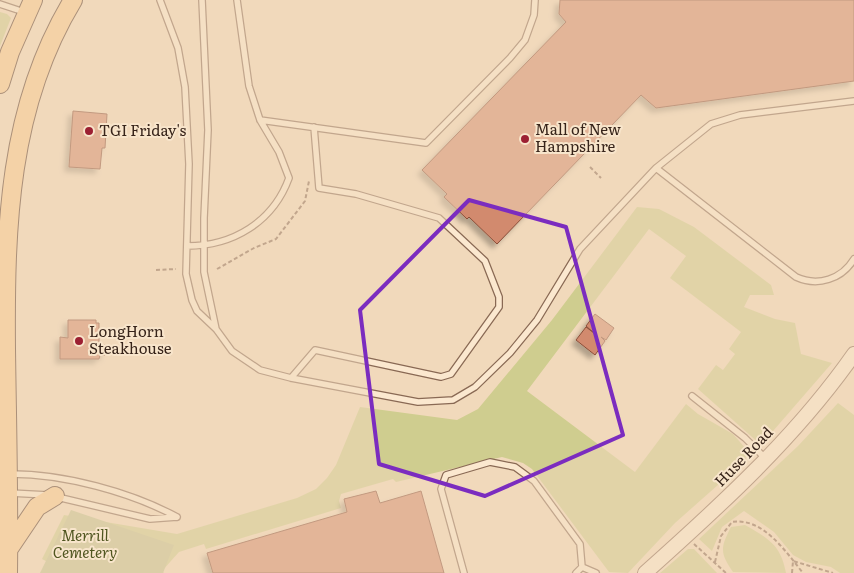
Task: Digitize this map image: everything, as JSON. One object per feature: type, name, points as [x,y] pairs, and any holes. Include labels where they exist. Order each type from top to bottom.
[{"type":"main road","points":[[8,573],[3,474],[6,264],[11,184],[19,137],[32,88],[42,63],[73,1]]},
{"type":"main road","points":[[0,84],[10,52],[30,6]]},
{"type":"main road","points":[[8,550],[37,507],[55,496]]},
{"type":"street","name":"Huse Road","points":[[646,573],[766,459],[828,388],[854,354]]},
{"type":"lane","points":[[160,0],[176,41],[185,87],[189,164],[186,274],[192,300],[197,311],[216,329],[232,350],[260,370],[291,378],[418,402],[453,400],[475,386],[510,353],[537,320],[580,248],[656,168],[711,124],[740,115],[854,101]]},
{"type":"lane","points":[[202,0],[208,130],[204,272],[216,329]]},
{"type":"lane","points":[[187,246],[204,246],[245,232],[260,221],[283,196],[289,178],[280,152],[260,120],[243,57],[237,0]]},
{"type":"lane","points":[[260,120],[426,142],[510,58],[525,40],[534,15],[535,0]]},
{"type":"lane","points":[[0,4],[30,6]]},
{"type":"lane","points":[[291,378],[315,350],[441,377],[451,374],[499,307],[499,298],[485,261],[470,249],[444,221],[436,216],[356,194],[318,188],[314,127]]},
{"type":"lane","points":[[656,168],[796,277],[811,282],[831,279],[845,270],[854,259]]},
{"type":"lane","points":[[692,396],[745,438],[766,459]]},
{"type":"lane","points":[[464,573],[441,489],[446,475],[490,462],[515,467],[534,481],[580,544],[582,567],[576,573]]},
{"type":"lane","points":[[3,474],[55,478],[90,486],[140,499],[177,517],[150,519],[40,493],[3,493]]},
{"type":"lane","points":[[582,567],[596,573]]},
{"type":"path","points":[[590,167],[601,178]]},
{"type":"path","points":[[217,270],[254,248],[276,239],[305,201],[310,179]]},
{"type":"path","points":[[156,270],[176,269]]},
{"type":"path","points":[[715,562],[721,536],[732,522],[742,520],[770,534],[803,573]]},
{"type":"path","points":[[685,535],[726,573]]},
{"type":"path","points":[[792,573],[793,561]]},
{"type":"path","points":[[793,561],[833,573]]},
{"type":"highlighted area","points":[[469,200],[566,227],[623,435],[485,496],[379,464],[360,310]]},
{"type":"green space","points":[[0,12],[7,14],[11,18],[0,46]]},
{"type":"green space","points":[[637,207],[659,209],[694,227],[771,285],[774,295],[750,295],[744,307],[775,319],[795,323],[801,354],[832,363],[761,445],[698,389],[716,365],[723,370],[735,354],[729,349],[741,332],[670,278],[686,256],[649,229],[527,391],[635,472],[686,404],[698,414],[733,434],[747,450],[745,461],[675,523],[628,573],[609,572],[532,469],[523,463],[502,457],[396,482],[393,479],[341,494],[339,501],[341,508],[206,549],[204,544],[179,552],[162,571],[164,573],[59,568],[42,559],[64,515],[177,534],[297,498],[316,489],[336,465],[360,407],[457,420],[478,409],[552,320]]},
{"type":"green space","points":[[838,403],[854,415],[854,573],[840,573],[831,567],[806,562],[793,555],[774,532],[744,511],[722,527],[712,551],[699,539],[798,446]]},
{"type":"green space","name":"Merrill Cemetery","points":[[71,510],[174,545],[163,573],[40,573]]},
{"type":"green space","points":[[745,525],[761,534],[773,544],[781,556],[786,573],[733,572],[724,555],[723,545],[731,527]]},
{"type":"green space","points":[[688,549],[694,549],[717,573],[660,573]]},
{"type":"building","name":"Mall of New Hampshire","points":[[560,0],[854,0],[854,81],[656,108],[641,95],[497,244],[469,217],[467,219],[444,197],[447,194],[422,170],[566,22],[559,14]]},
{"type":"building","name":"TGI Friday's","points":[[73,111],[107,114],[105,148],[102,148],[100,169],[69,167]]},
{"type":"building","points":[[595,314],[614,328],[606,340],[601,337],[605,341],[595,355],[576,340],[586,327],[594,333],[586,326]]},
{"type":"building","name":"LongHorn Steakhouse","points":[[68,320],[96,320],[96,323],[99,323],[99,345],[105,345],[105,355],[100,355],[99,359],[60,359],[60,337],[68,338]]},
{"type":"building","points":[[376,491],[380,503],[421,491],[444,573],[213,573],[207,553],[347,512],[344,499]]},
{"type":"place","name":"TGI Friday's","points":[[89,131]]},
{"type":"place","name":"Mall of New Hampshire","points":[[525,139]]},
{"type":"place","name":"LongHorn Steakhouse","points":[[79,341]]}]
